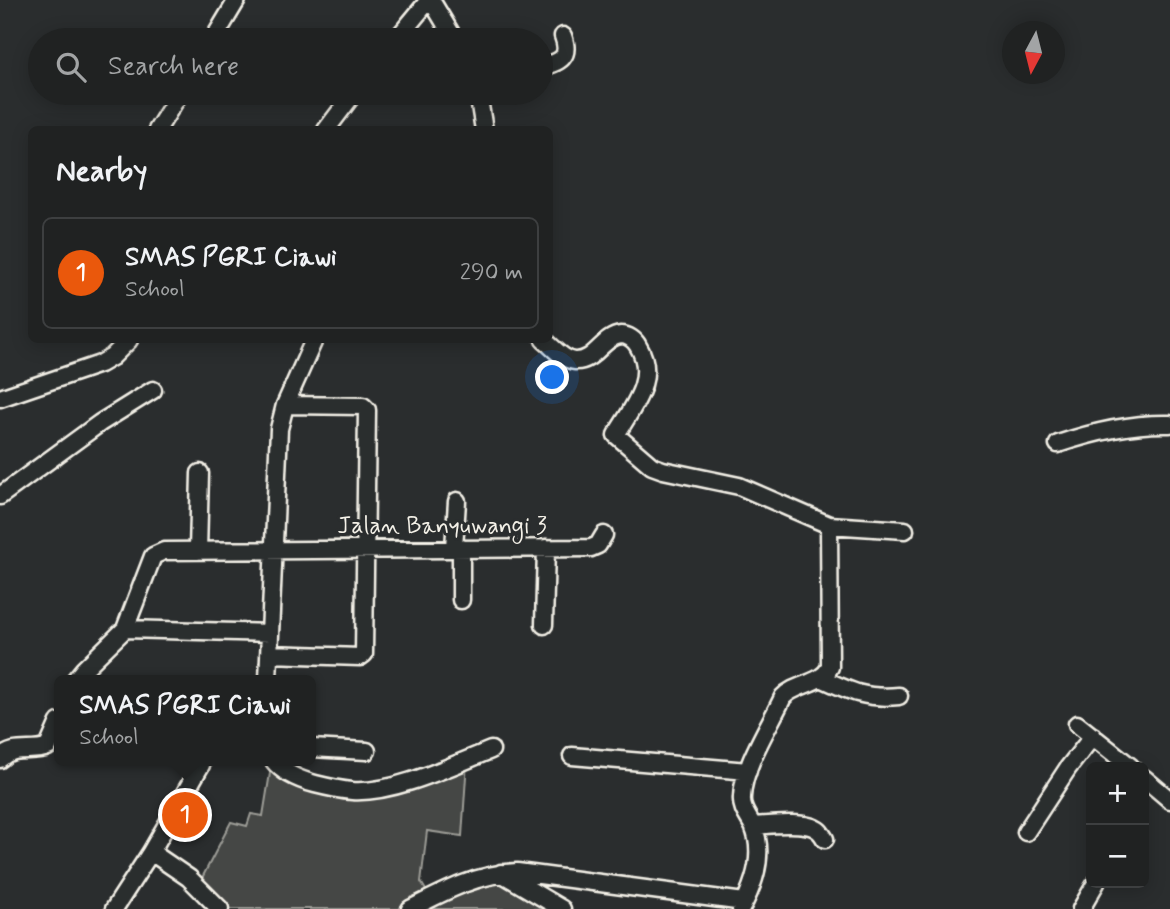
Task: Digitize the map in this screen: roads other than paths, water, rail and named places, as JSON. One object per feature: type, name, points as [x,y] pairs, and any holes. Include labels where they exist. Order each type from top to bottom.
[{"type":"street","points":[[220,28],[237,0]]},
{"type":"street","points":[[406,28],[430,0],[448,28]]},
{"type":"street","points":[[553,63],[560,61],[565,55],[563,36]]},
{"type":"street","points":[[159,126],[173,105]]},
{"type":"street","points":[[329,126],[345,105]]},
{"type":"street","points":[[483,105],[484,126]]},
{"type":"street","points":[[548,343],[570,361],[579,361],[590,357],[610,339],[620,335],[635,341],[643,354],[647,372],[644,386],[616,435],[642,459],[663,470],[739,486],[829,525],[905,530]]},
{"type":"street","points":[[0,398],[112,358],[126,343]]},
{"type":"street","points":[[268,675],[278,441],[285,405],[313,343]]},
{"type":"street","points":[[0,496],[100,423],[153,390]]},
{"type":"street","points":[[269,654],[365,654],[366,407],[285,405]]},
{"type":"street","points":[[1058,444],[1088,434],[1170,424]]},
{"type":"street","points":[[198,551],[200,473]]},
{"type":"street","points":[[457,501],[461,600]]},
{"type":"street","points":[[410,909],[471,880],[501,873],[537,873],[743,906],[753,880],[758,856],[753,826],[743,810],[742,802],[748,772],[783,697],[789,691],[821,678],[827,673],[832,660],[829,525]]},
{"type":"street","name":"Jalan Banyuwangi 3","points":[[125,629],[153,556],[164,551],[591,548],[598,545],[604,535]]},
{"type":"street","points":[[544,625],[546,548]]},
{"type":"street","points":[[79,675],[125,629],[270,633]]},
{"type":"street","points":[[821,678],[867,697],[899,696]]},
{"type":"street","points":[[1077,724],[1125,762]]},
{"type":"street","points":[[0,759],[13,750],[43,750],[48,747],[54,733]]},
{"type":"street","points":[[1026,831],[1093,736]]},
{"type":"street","points":[[316,748],[367,751]]},
{"type":"street","points":[[279,766],[300,779],[336,789],[368,790],[401,783],[491,750]]},
{"type":"street","points":[[572,756],[748,772]]},
{"type":"street","points":[[114,909],[151,852],[200,766]]},
{"type":"street","points":[[1149,782],[1170,800]]},
{"type":"street","points":[[753,826],[812,827],[819,830],[825,839]]},
{"type":"street","points":[[151,852],[189,878],[220,909]]},
{"type":"street","points":[[501,873],[562,909]]},
{"type":"street","points":[[1081,909],[1093,888]]},
{"type":"place","name":"SMAS PGRI Ciawi","points":[[185,815]]}]
